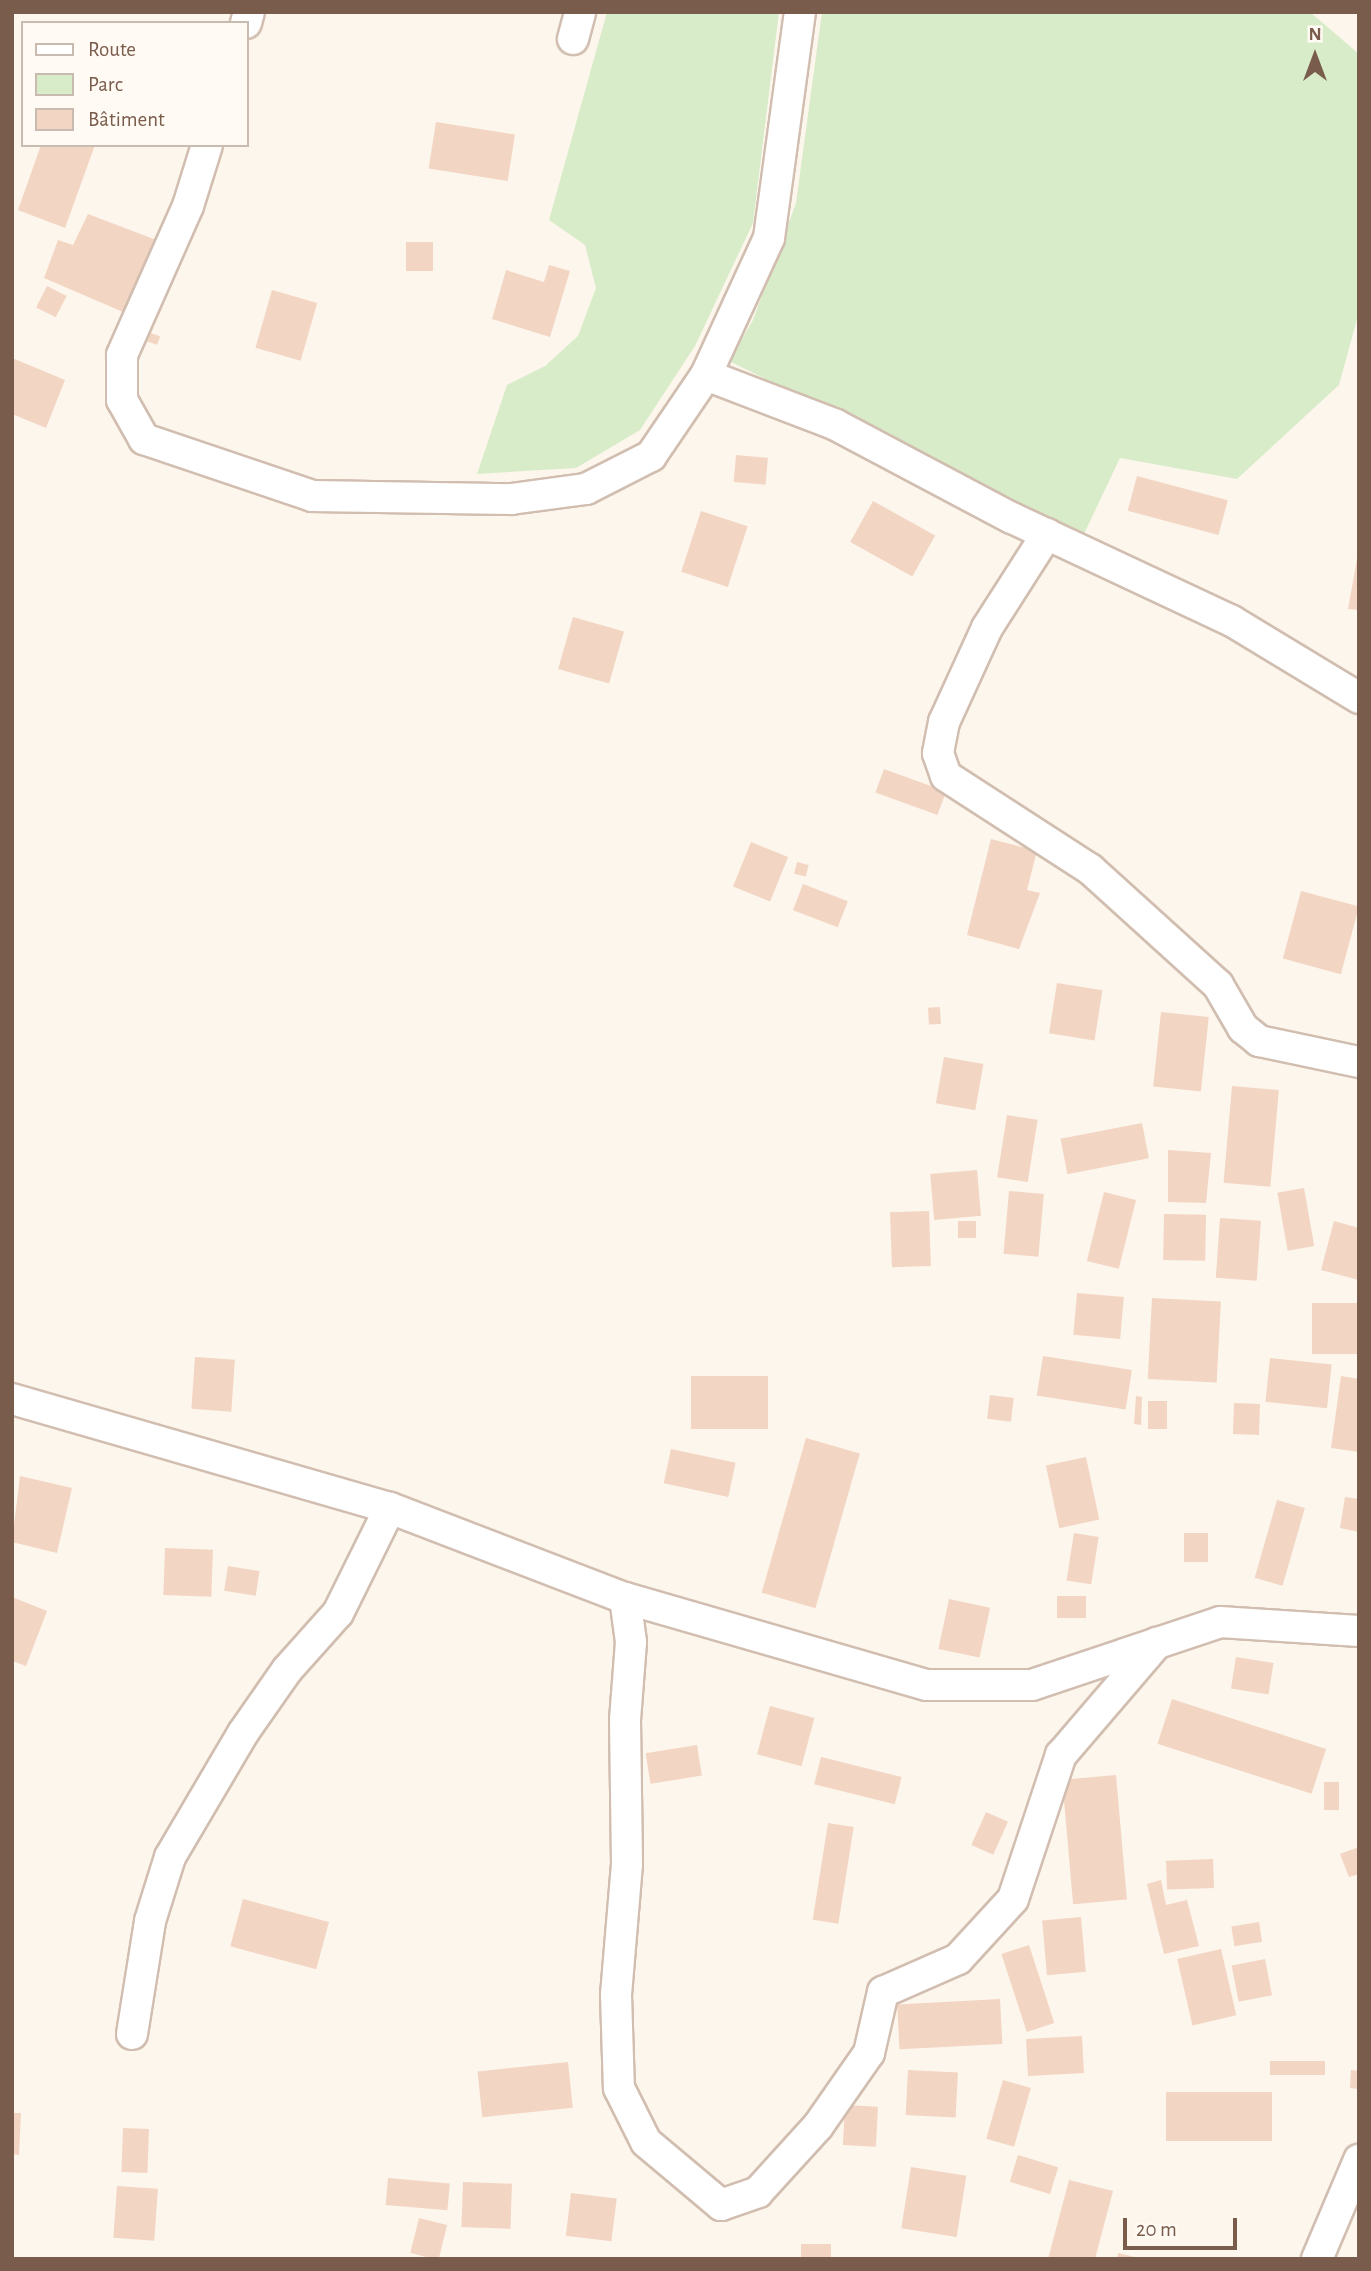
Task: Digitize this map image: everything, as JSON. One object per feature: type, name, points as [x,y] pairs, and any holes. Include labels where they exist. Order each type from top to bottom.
[{"type":"street","points":[[206,147],[188,206],[122,355],[122,400],[144,439],[312,496],[512,499],[586,489],[651,456],[706,374],[769,238],[800,12]]},
{"type":"street","points":[[706,374],[836,425],[1047,534],[1232,621],[1359,698]]},
{"type":"street","points":[[1047,534],[987,628],[944,722],[938,753],[946,776],[1090,869],[1218,985],[1243,1028],[1259,1041],[1359,1062]]},
{"type":"street","points":[[12,1399],[390,1508],[625,1598],[927,1685],[1032,1685],[1220,1622],[1359,1631]]},
{"type":"street","points":[[132,2034],[150,1921],[170,1857],[243,1733],[338,1612],[390,1508]]},
{"type":"street","points":[[625,1598],[631,1642],[625,1720],[627,1864],[616,1995],[619,2088],[646,2141],[721,2205],[758,2192],[818,2126],[869,2053],[883,1992],[958,1959],[1013,1899],[1061,1755],[1157,1643]]},
{"type":"street","points":[[1317,2259],[1359,2160]]},
{"type":"green space","points":[[607,12],[779,12],[753,223],[695,346],[640,430],[576,468],[477,474],[507,385],[545,366],[578,336],[596,288],[585,245],[549,220]]},
{"type":"green space","points":[[822,12],[1310,12],[1359,54],[1359,312],[1339,385],[1237,479],[1120,458],[1083,536],[729,361],[753,320],[796,203]]},
{"type":"building","points":[[436,122],[515,135],[508,181],[429,168]]},
{"type":"building","points":[[40,147],[94,147],[65,228],[18,210]]},
{"type":"building","points":[[88,214],[159,241],[130,315],[44,278],[58,240],[73,245]]},
{"type":"building","points":[[406,242],[433,242],[433,271],[406,271]]},
{"type":"building","points":[[549,265],[570,271],[550,337],[492,319],[506,270],[544,282]]},
{"type":"building","points":[[47,286],[67,296],[56,317],[36,307]]},
{"type":"building","points":[[272,290],[317,303],[301,361],[255,348]]},
{"type":"building","points":[[141,330],[160,336],[157,345],[138,339]]},
{"type":"building","points":[[12,358],[65,380],[46,428],[12,414]]},
{"type":"building","points":[[736,455],[768,458],[766,485],[734,482]]},
{"type":"building","points":[[1137,476],[1228,500],[1218,535],[1128,511]]},
{"type":"building","points":[[873,501],[935,535],[912,577],[850,542]]},
{"type":"building","points":[[701,511],[748,526],[728,587],[681,572]]},
{"type":"building","points":[[1359,548],[1359,610],[1348,609]]},
{"type":"building","points":[[573,617],[624,632],[609,684],[558,669]]},
{"type":"building","points":[[884,769],[946,792],[937,815],[875,792]]},
{"type":"building","points":[[991,839],[1037,851],[1027,890],[1040,893],[1019,949],[967,935]]},
{"type":"building","points":[[751,842],[788,857],[770,901],[733,887]]},
{"type":"building","points":[[797,862],[809,865],[806,877],[794,874]]},
{"type":"building","points":[[803,884],[848,901],[838,927],[793,910]]},
{"type":"building","points":[[1301,891],[1359,907],[1341,974],[1283,959]]},
{"type":"building","points":[[1057,983],[1102,990],[1094,1041],[1049,1033]]},
{"type":"building","points":[[940,1007],[941,1024],[929,1025],[928,1008]]},
{"type":"building","points":[[1161,1012],[1209,1017],[1201,1092],[1153,1087]]},
{"type":"building","points":[[944,1057],[983,1064],[975,1110],[936,1103]]},
{"type":"building","points":[[1232,1086],[1279,1090],[1270,1187],[1224,1183]]},
{"type":"building","points":[[1007,1115],[1038,1120],[1028,1182],[997,1177]]},
{"type":"building","points":[[1142,1123],[1149,1158],[1067,1174],[1061,1139]]},
{"type":"building","points":[[1168,1150],[1211,1153],[1206,1203],[1168,1202]]},
{"type":"building","points":[[977,1170],[981,1216],[934,1220],[930,1174]]},
{"type":"building","points":[[1304,1188],[1314,1246],[1288,1251],[1277,1193]]},
{"type":"building","points":[[1009,1191],[1044,1194],[1038,1257],[1004,1254]]},
{"type":"building","points":[[1104,1192],[1136,1200],[1119,1269],[1087,1261]]},
{"type":"building","points":[[929,1211],[931,1266],[892,1267],[890,1212]]},
{"type":"building","points":[[1164,1214],[1206,1215],[1205,1261],[1163,1260]]},
{"type":"building","points":[[1220,1218],[1261,1221],[1257,1281],[1216,1278]]},
{"type":"building","points":[[958,1221],[976,1221],[976,1238],[958,1238]]},
{"type":"building","points":[[1334,1221],[1359,1228],[1359,1280],[1321,1270]]},
{"type":"building","points":[[1077,1293],[1124,1297],[1120,1339],[1073,1335]]},
{"type":"building","points":[[1152,1298],[1221,1302],[1217,1383],[1148,1379]]},
{"type":"building","points":[[1312,1303],[1359,1303],[1359,1354],[1312,1354]]},
{"type":"building","points":[[1043,1356],[1132,1370],[1126,1410],[1037,1396]]},
{"type":"building","points":[[195,1357],[235,1360],[231,1412],[191,1409]]},
{"type":"building","points":[[1270,1358],[1332,1364],[1327,1408],[1265,1402]]},
{"type":"building","points":[[691,1376],[768,1376],[768,1429],[691,1429]]},
{"type":"building","points":[[1341,1376],[1359,1379],[1359,1452],[1331,1448]]},
{"type":"building","points":[[990,1395],[1014,1398],[1011,1422],[987,1419]]},
{"type":"building","points":[[1136,1396],[1142,1397],[1141,1425],[1134,1424]]},
{"type":"building","points":[[1148,1401],[1167,1401],[1167,1429],[1148,1429]]},
{"type":"building","points":[[1234,1403],[1260,1404],[1259,1435],[1233,1434]]},
{"type":"building","points":[[806,1438],[860,1453],[815,1608],[762,1593]]},
{"type":"building","points":[[671,1449],[736,1463],[728,1497],[664,1483]]},
{"type":"building","points":[[1086,1457],[1099,1520],[1059,1528],[1046,1466]]},
{"type":"building","points":[[20,1476],[72,1488],[57,1553],[12,1542]]},
{"type":"building","points":[[1345,1497],[1359,1499],[1359,1532],[1340,1528]]},
{"type":"building","points":[[1277,1500],[1305,1508],[1283,1586],[1255,1578]]},
{"type":"building","points":[[1074,1533],[1099,1537],[1091,1584],[1066,1580]]},
{"type":"building","points":[[1184,1533],[1208,1533],[1208,1562],[1184,1562]]},
{"type":"building","points":[[165,1548],[213,1550],[211,1597],[163,1595]]},
{"type":"building","points":[[228,1566],[260,1571],[256,1596],[224,1591]]},
{"type":"building","points":[[1057,1596],[1086,1596],[1086,1618],[1057,1618]]},
{"type":"building","points":[[12,1597],[47,1611],[26,1666],[12,1661]]},
{"type":"building","points":[[949,1599],[990,1608],[979,1658],[938,1649]]},
{"type":"building","points":[[1236,1657],[1274,1663],[1269,1695],[1231,1689]]},
{"type":"building","points":[[1172,1699],[1326,1749],[1312,1794],[1157,1744]]},
{"type":"building","points":[[770,1706],[814,1718],[801,1766],[757,1754]]},
{"type":"building","points":[[697,1745],[702,1776],[650,1784],[646,1753]]},
{"type":"building","points":[[821,1757],[902,1777],[895,1804],[814,1784]]},
{"type":"building","points":[[1116,1775],[1127,1900],[1073,1904],[1062,1780]]},
{"type":"building","points":[[1324,1782],[1339,1782],[1339,1810],[1324,1810]]},
{"type":"building","points":[[986,1812],[1008,1822],[993,1855],[971,1845]]},
{"type":"building","points":[[828,1823],[854,1827],[838,1924],[813,1920]]},
{"type":"building","points":[[1359,1847],[1359,1874],[1349,1877],[1340,1854]]},
{"type":"building","points":[[1213,1859],[1214,1888],[1167,1890],[1166,1861]]},
{"type":"building","points":[[1161,1880],[1166,1905],[1187,1900],[1199,1946],[1164,1954],[1147,1884]]},
{"type":"building","points":[[243,1899],[329,1922],[316,1969],[230,1946]]},
{"type":"building","points":[[1081,1917],[1086,1972],[1047,1975],[1042,1920]]},
{"type":"building","points":[[1259,1922],[1262,1942],[1234,1946],[1231,1926]]},
{"type":"building","points":[[1029,1945],[1054,2023],[1027,2032],[1001,1954]]},
{"type":"building","points":[[1221,1949],[1236,2015],[1192,2025],[1177,1959]]},
{"type":"building","points":[[1265,1959],[1272,1995],[1239,2002],[1232,1965]]},
{"type":"building","points":[[1000,1999],[1002,2044],[899,2049],[897,2004]]},
{"type":"building","points":[[1082,2036],[1084,2073],[1028,2076],[1026,2039]]},
{"type":"building","points":[[1270,2061],[1325,2061],[1325,2075],[1270,2075]]},
{"type":"building","points":[[568,2062],[573,2108],[482,2117],[477,2072]]},
{"type":"building","points":[[908,2070],[958,2073],[956,2118],[906,2115]]},
{"type":"building","points":[[1351,2070],[1359,2071],[1359,2089],[1350,2088]]},
{"type":"building","points":[[1003,2080],[1031,2088],[1014,2147],[986,2139]]},
{"type":"building","points":[[1166,2092],[1272,2092],[1272,2141],[1166,2141]]},
{"type":"building","points":[[845,2105],[878,2107],[876,2147],[843,2145]]},
{"type":"building","points":[[12,2113],[21,2113],[19,2155],[12,2154]]},
{"type":"building","points":[[123,2128],[149,2129],[147,2173],[121,2172]]},
{"type":"building","points":[[1018,2155],[1058,2167],[1050,2194],[1010,2182]]},
{"type":"building","points":[[911,2167],[966,2176],[957,2237],[901,2228]]},
{"type":"building","points":[[388,2178],[450,2183],[447,2210],[386,2205]]},
{"type":"building","points":[[1069,2180],[1113,2191],[1095,2259],[1048,2259]]},
{"type":"building","points":[[463,2182],[512,2184],[510,2229],[461,2227]]},
{"type":"building","points":[[117,2186],[158,2189],[154,2241],[113,2238]]},
{"type":"building","points":[[571,2193],[617,2199],[611,2241],[566,2236]]},
{"type":"building","points":[[419,2218],[447,2225],[439,2259],[410,2253]]},
{"type":"building","points":[[801,2244],[831,2244],[831,2259],[801,2259]]},
{"type":"building","points":[[1118,2253],[1139,2258],[1139,2259],[1117,2259]]}]
